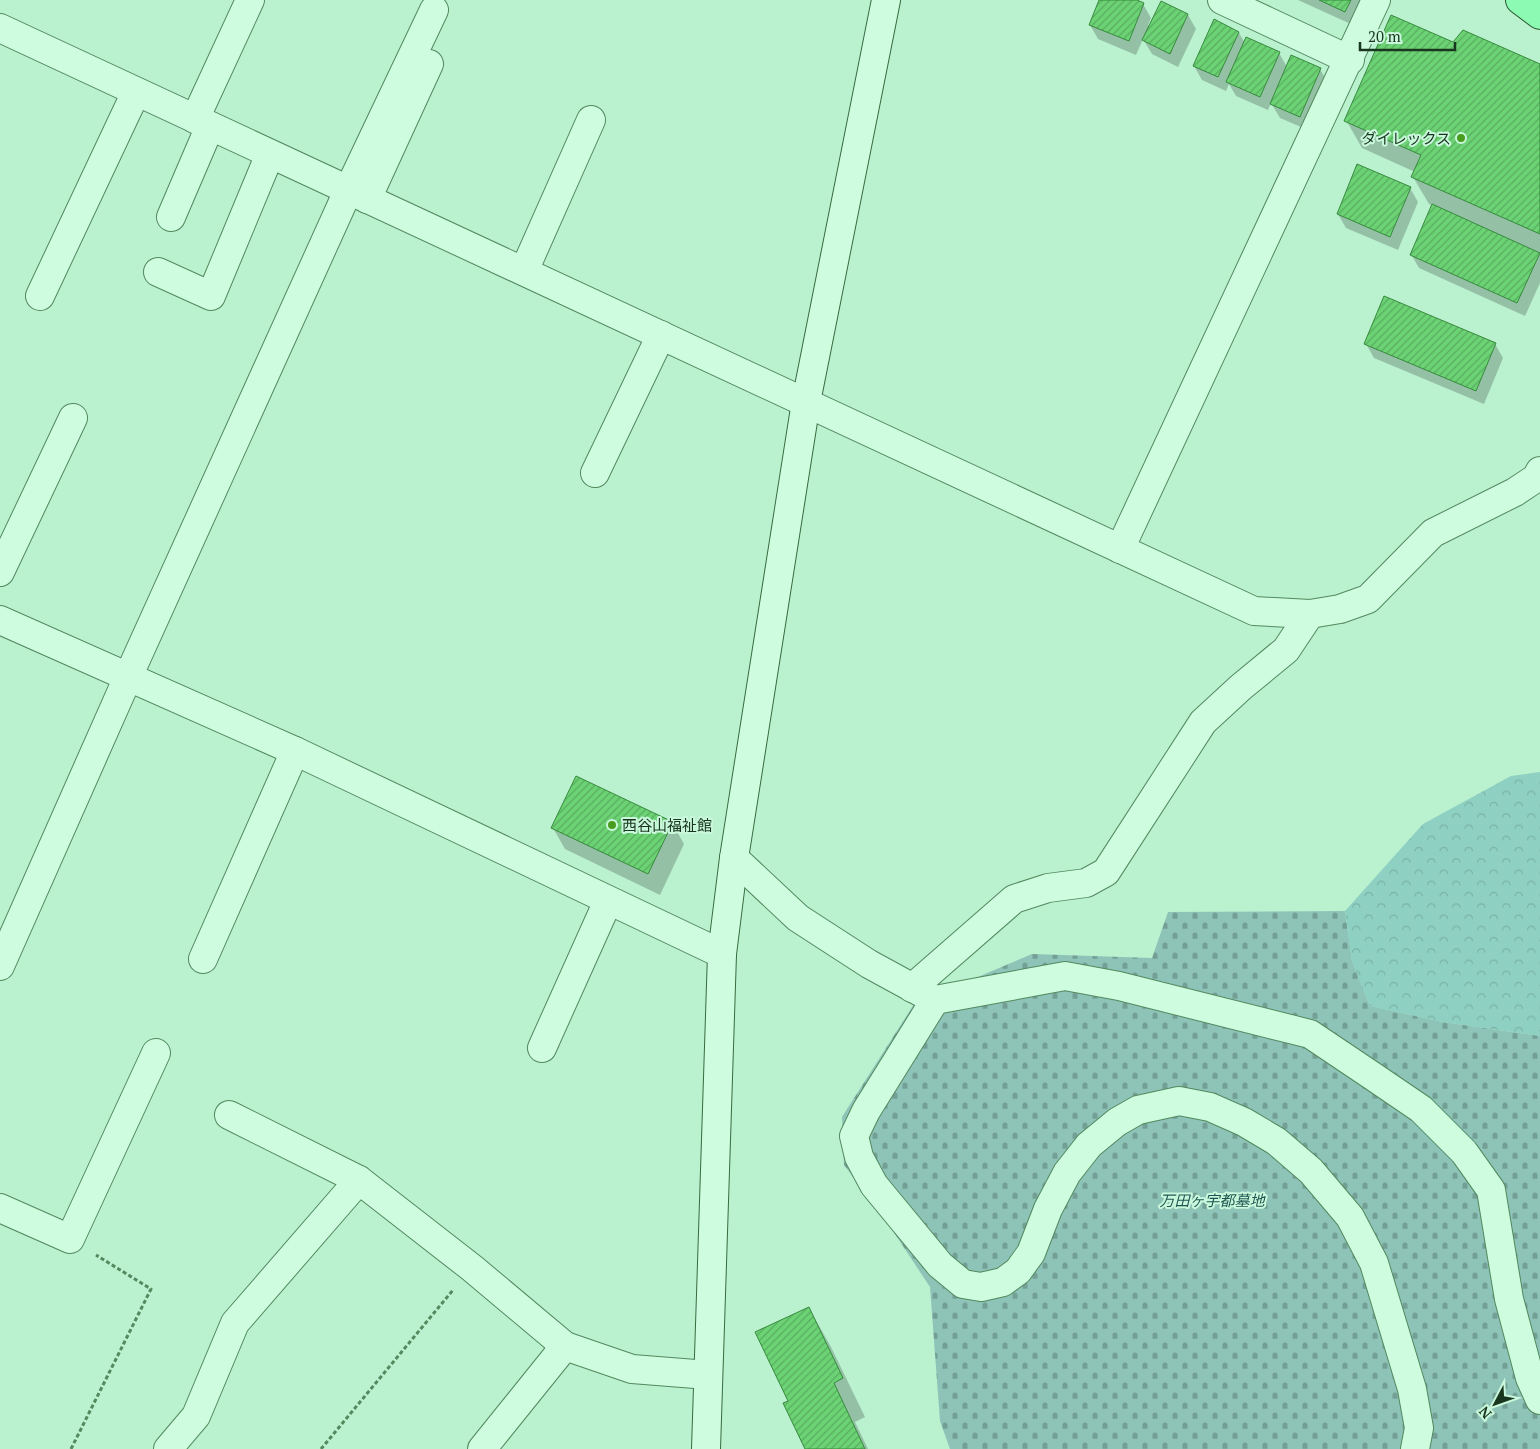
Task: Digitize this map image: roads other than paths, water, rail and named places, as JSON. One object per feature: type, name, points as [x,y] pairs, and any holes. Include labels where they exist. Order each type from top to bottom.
[{"type":"main road","points":[[1520,0],[1540,15]]},
{"type":"street","points":[[171,217],[203,123],[250,0]]},
{"type":"street","points":[[706,1449],[722,954],[734,858],[806,402],[886,0]]},
{"type":"street","points":[[1222,0],[1350,60]]},
{"type":"street","points":[[1120,549],[1350,60],[1376,0]]},
{"type":"street","points":[[0,966],[128,677],[358,195],[442,14]]},
{"type":"street","points":[[0,28],[1254,611],[1310,614],[1340,608],[1368,599],[1434,533],[1515,492],[1536,478],[1540,471]]},
{"type":"street","points":[[40,296],[136,92]]},
{"type":"street","points":[[524,271],[591,120]]},
{"type":"street","points":[[158,272],[211,296],[270,154]]},
{"type":"street","points":[[595,473],[661,335]]},
{"type":"street","points":[[0,572],[73,418]]},
{"type":"street","points":[[1310,614],[1286,650],[1241,687],[1203,722],[1106,872],[1086,882],[1048,888],[1014,899],[923,994],[854,1136],[859,1157],[874,1185],[940,1265],[963,1284],[981,1287],[1003,1282],[1018,1271],[1031,1253],[1048,1209],[1068,1173],[1089,1145],[1117,1122],[1138,1110],[1179,1101],[1210,1107],[1244,1122],[1276,1141],[1312,1171],[1350,1217],[1374,1263],[1412,1389],[1419,1428],[1415,1449]]},
{"type":"street","points":[[0,620],[295,751],[722,954]]},
{"type":"street","points":[[203,959],[295,751]]},
{"type":"street","points":[[734,858],[798,918],[869,964],[923,994],[1064,976],[1119,986],[1310,1034],[1422,1109],[1464,1152],[1492,1190],[1509,1299],[1530,1378],[1540,1400]]},
{"type":"street","points":[[542,1048],[608,901]]},
{"type":"street","points":[[0,1208],[70,1239],[156,1053]]},
{"type":"street","points":[[229,1115],[359,1180],[472,1268],[565,1346],[632,1369],[708,1375]]},
{"type":"street","points":[[168,1449],[196,1416],[235,1323],[359,1180]]},
{"type":"street","points":[[482,1449],[565,1346]]},
{"type":"place","name":"ダイレックス","points":[[1461,138]]},
{"type":"place","name":"西谷山福祉館","points":[[612,825]]},
{"type":"park label","name":"万田ヶ宇都墓地","points":[[1212,1200]]}]
